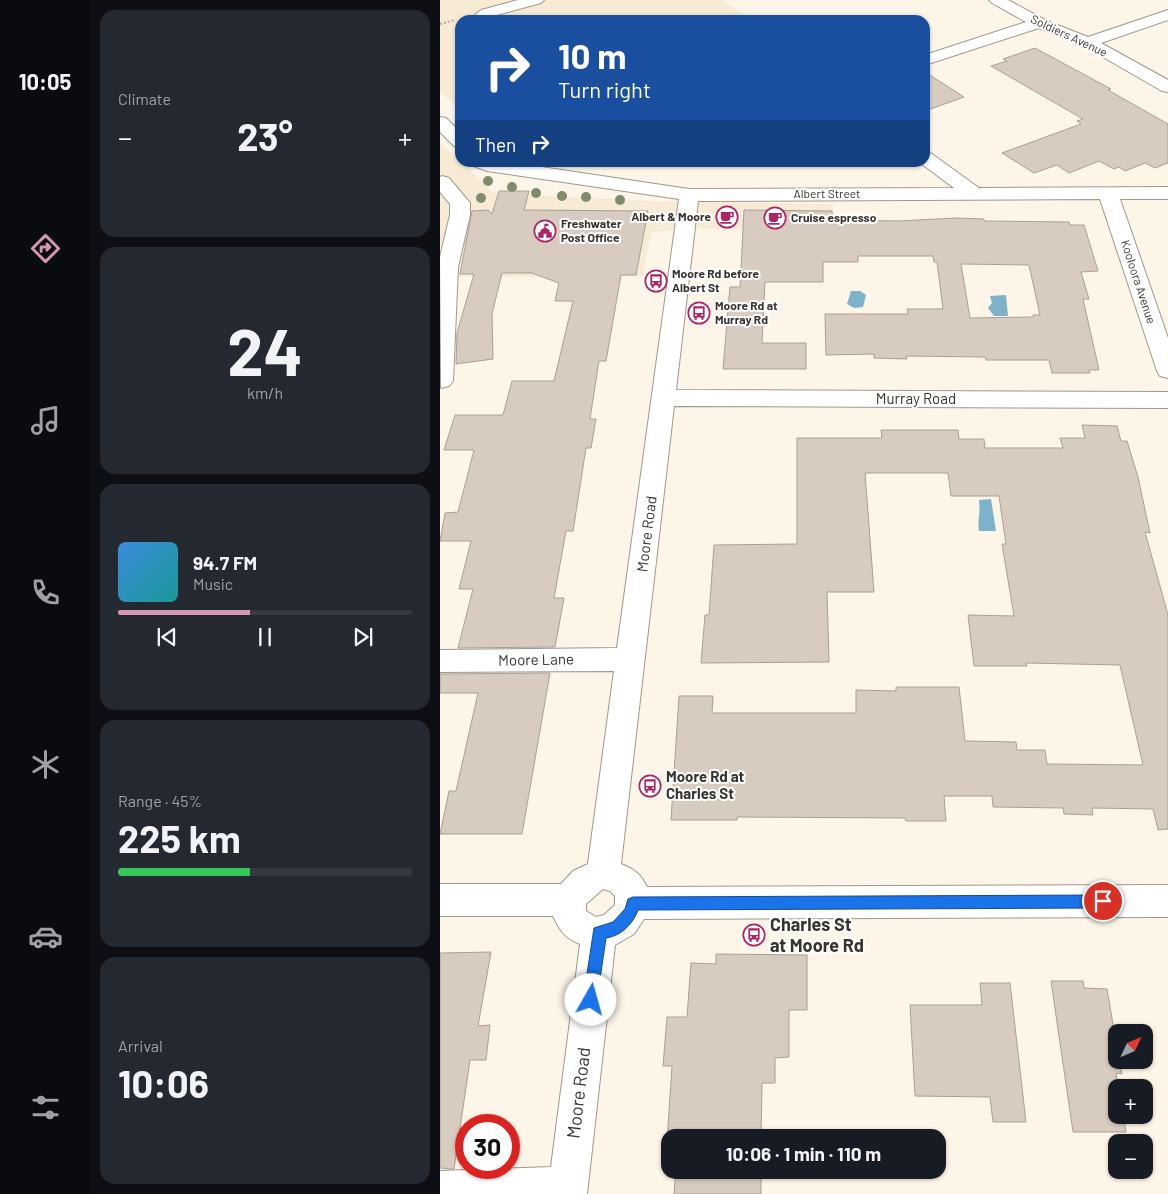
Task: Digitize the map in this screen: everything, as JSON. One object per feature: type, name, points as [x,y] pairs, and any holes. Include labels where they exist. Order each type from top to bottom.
[{"type":"street","points":[[484,15],[536,0]]},
{"type":"street","name":"Soldiers Avenue","points":[[997,0],[1039,23],[1088,42],[1168,87]]},
{"type":"street","points":[[1088,42],[1168,15]]},
{"type":"street","points":[[930,58],[1039,23]]},
{"type":"street","points":[[440,122],[455,137]]},
{"type":"street","points":[[930,162],[975,194]]},
{"type":"street","name":"Albert Street","points":[[451,178],[477,167]]},
{"type":"street","name":"Albert Street","points":[[504,167],[689,194],[1168,193]]},
{"type":"street","points":[[441,381],[448,267],[460,215],[460,203],[451,178]]},
{"type":"street","name":"Kooloora Avenue","points":[[1108,193],[1168,371]]},
{"type":"street","name":"Moore Road","points":[[603,874],[689,194]]},
{"type":"street","name":"Murray Road","points":[[664,398],[1168,400]]},
{"type":"street","name":"Moore Lane","points":[[440,661],[631,659]]},
{"type":"street","points":[[603,874],[613,875],[622,879],[629,886],[633,894],[630,912],[618,927],[609,931],[599,932],[579,927],[573,920],[570,900],[579,885],[586,879],[603,874]]},
{"type":"street","points":[[440,900],[570,900]]},
{"type":"street","points":[[633,903],[1168,901]]},
{"type":"street","name":"Moore Road","points":[[567,1190],[599,932]]},
{"type":"street","points":[[440,1190],[567,1190]]},
{"type":"shaded area","points":[[440,0],[722,0],[744,15],[455,15],[455,106],[440,92]]},
{"type":"shaded area","points":[[440,143],[455,157],[455,167],[466,167],[494,193],[653,201],[833,204],[835,229],[698,229],[651,232],[643,276],[453,277],[455,248],[440,248]]},
{"type":"water","points":[[851,291],[860,291],[866,295],[863,307],[854,308],[847,304]]},
{"type":"water","points":[[1006,295],[1008,316],[994,316],[988,308],[992,303],[990,296]]},
{"type":"water","points":[[991,499],[996,531],[979,531],[979,500]]},
{"type":"building","points":[[1035,48],[1111,89],[1108,90],[1168,124],[1168,163],[1155,168],[1145,163],[1125,171],[1119,167],[1114,169],[1099,161],[1069,173],[1057,165],[1034,173],[1002,153],[1081,124],[1077,121],[1083,119],[991,66],[1007,61],[1003,59]]},
{"type":"building","points":[[930,75],[964,97],[930,109]]},
{"type":"building","points":[[499,191],[529,191],[524,210],[648,211],[636,275],[621,275],[606,361],[599,361],[590,419],[596,419],[591,448],[586,448],[573,531],[566,531],[554,598],[564,598],[555,647],[458,648],[473,589],[459,589],[471,541],[440,541],[445,513],[458,512],[474,450],[444,450],[455,415],[503,415],[512,381],[554,381],[573,301],[555,301],[559,283],[532,273],[502,273],[492,314],[493,359],[456,364],[457,333],[474,274],[460,274],[472,211],[488,210],[492,214]]},
{"type":"building","points":[[744,210],[832,211],[833,220],[899,221],[957,218],[984,219],[984,221],[1069,222],[1070,225],[1084,225],[1098,271],[1081,272],[1089,299],[1083,299],[1099,370],[1089,370],[1090,373],[1052,373],[1049,360],[986,360],[985,357],[906,356],[907,359],[874,358],[874,354],[826,355],[825,314],[908,314],[907,309],[943,309],[937,262],[934,262],[933,256],[858,256],[858,262],[823,262],[823,282],[765,282],[762,343],[806,343],[806,369],[723,369],[730,287],[740,287]],"holes":[[[961,264],[1029,265],[1040,315],[1033,315],[1033,317],[970,318]]]},
{"type":"building","points":[[1082,425],[1117,426],[1121,441],[1127,441],[1138,477],[1150,533],[1145,532],[1168,615],[1168,829],[1158,830],[1153,809],[1092,808],[1093,815],[1064,814],[1063,808],[993,807],[992,796],[944,796],[946,821],[906,821],[905,818],[737,817],[737,820],[671,820],[679,696],[713,696],[712,713],[856,713],[856,690],[896,691],[896,687],[959,687],[965,741],[1016,742],[1017,750],[1045,750],[1047,764],[1143,765],[1120,665],[1026,663],[1027,666],[974,666],[968,615],[1014,616],[1002,544],[1006,544],[999,496],[951,496],[948,473],[865,473],[874,592],[827,592],[829,662],[701,663],[705,615],[709,615],[714,545],[797,544],[797,438],[882,438],[881,430],[958,430],[959,439],[984,439],[985,448],[1063,448],[1060,438],[1085,438]]},
{"type":"building","points":[[550,673],[522,834],[440,834],[449,791],[456,791],[478,693],[440,693],[440,674]]},
{"type":"building","points":[[491,952],[478,1026],[490,1025],[486,1060],[470,1060],[462,1114],[455,1114],[454,1169],[440,1168],[440,953]]},
{"type":"building","points":[[716,954],[807,955],[807,1010],[789,1010],[789,1057],[775,1058],[775,1083],[762,1083],[761,1129],[668,1129],[672,1066],[663,1066],[667,1017],[687,1017],[691,963],[716,964]]},
{"type":"building","points":[[1051,981],[1083,981],[1084,988],[1107,989],[1113,1024],[1108,1024],[1108,1069],[1121,1069],[1122,1074],[1116,1073],[1117,1079],[1108,1079],[1108,1124],[1125,1124],[1126,1132],[1073,1132]]},
{"type":"building","points":[[980,983],[1010,983],[1026,1122],[993,1122],[990,1097],[915,1096],[910,1005],[982,1005]]},
{"type":"building","points":[[675,1179],[761,1179],[761,1194],[674,1194]]},
{"type":"place","name":"Albert & Moore","points":[[727,217]]},
{"type":"place","name":"Cruise espresso","points":[[775,218]]},
{"type":"place","name":"Freshwater Post Office","points":[[545,231]]},
{"type":"place","name":"Moore Rd before Albert St","points":[[656,281]]},
{"type":"place","name":"Moore Rd at Murray Rd","points":[[699,313]]},
{"type":"place","name":"Moore Rd at Charles St","points":[[650,786]]},
{"type":"place","name":"Charles St at Moore Rd","points":[[754,935]]},
{"type":"route","points":[[591,1000],[599,932],[609,931],[618,927],[625,920],[633,903],[1103,901]]}]
